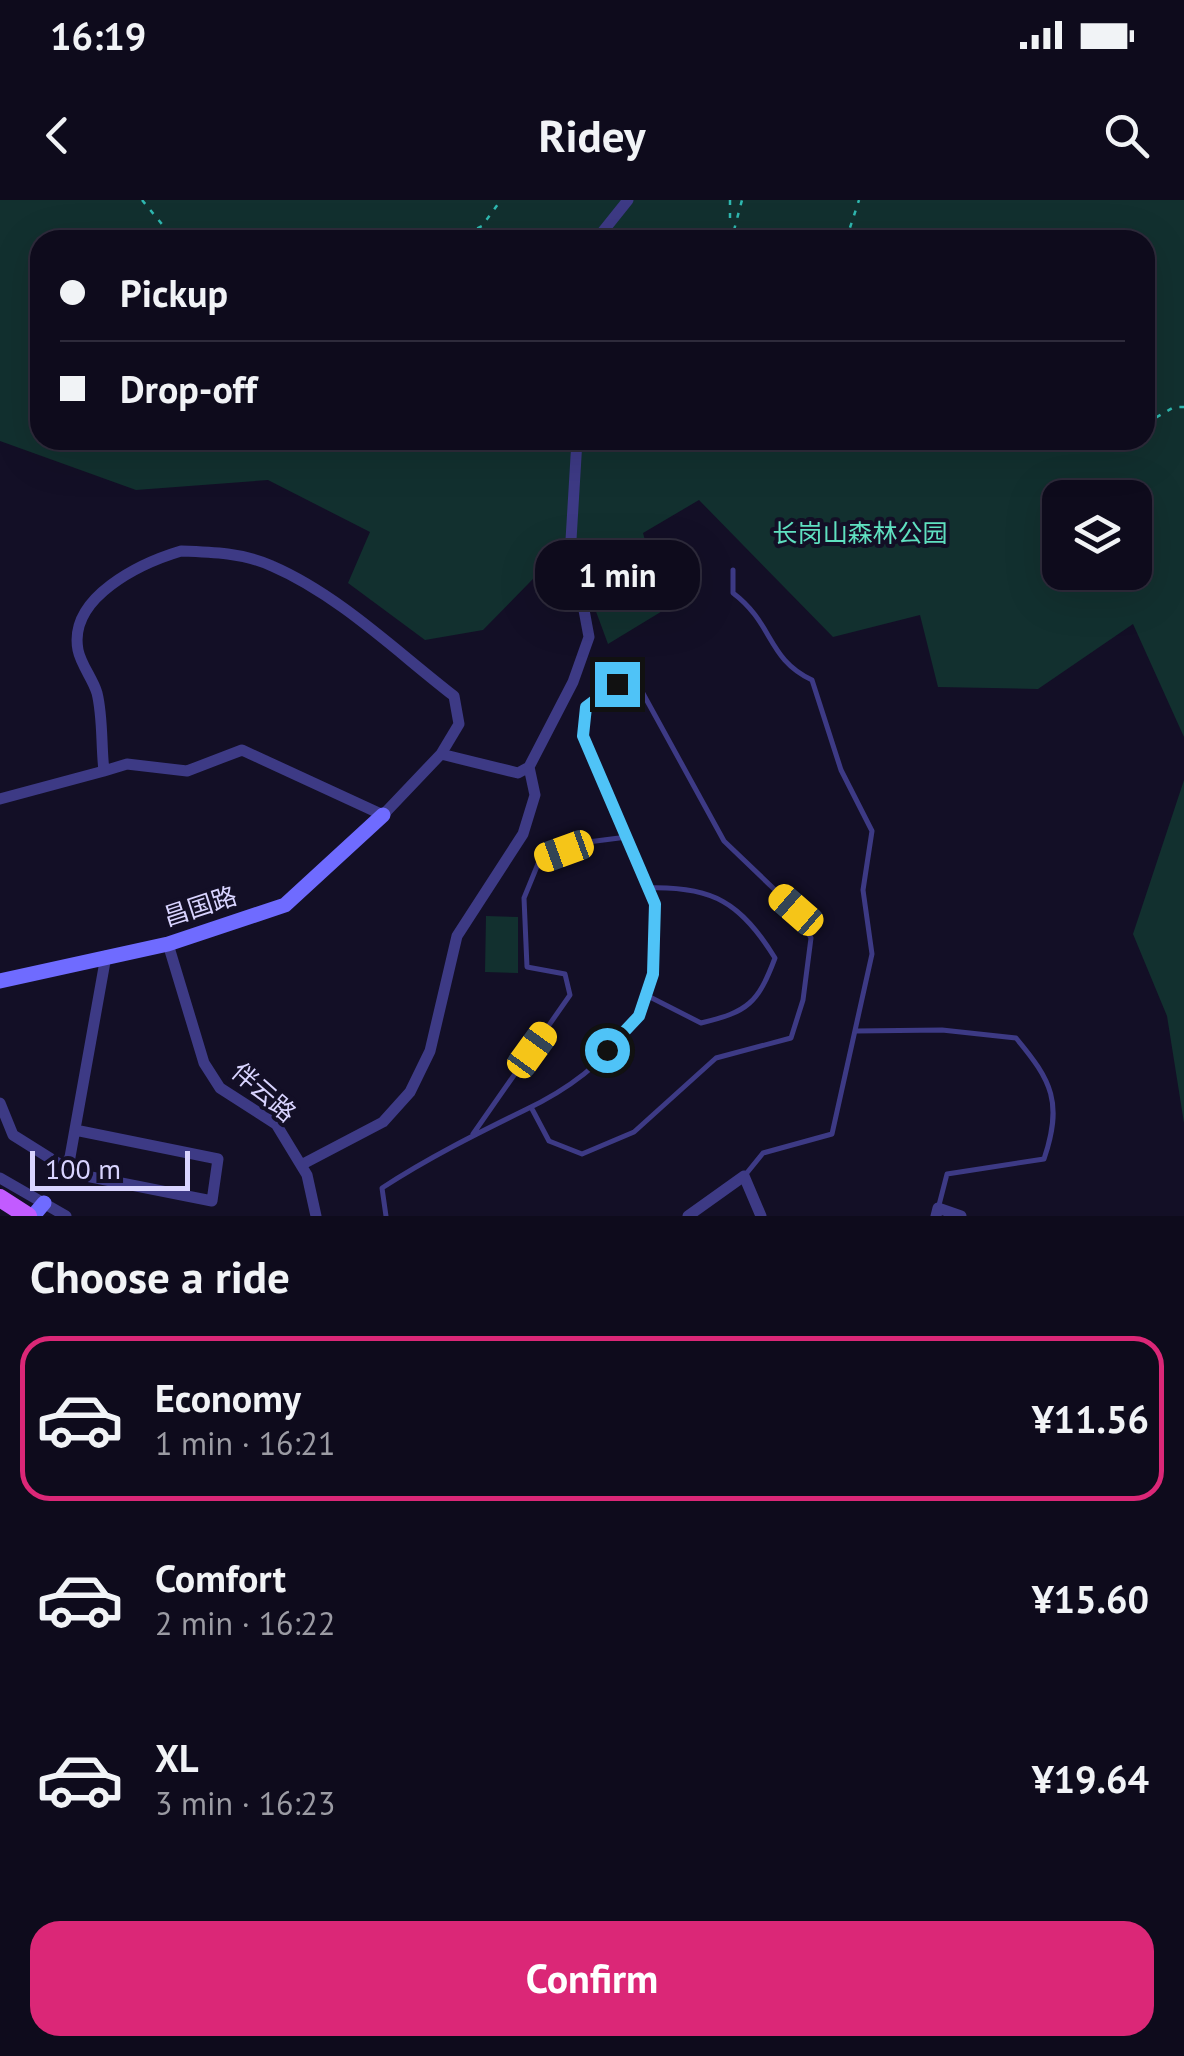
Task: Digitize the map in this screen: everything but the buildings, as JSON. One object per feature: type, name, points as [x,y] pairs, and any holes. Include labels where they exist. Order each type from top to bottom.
[{"type":"main road","name":"昌国路","points":[[0,981],[168,944],[285,905],[383,815]]},
{"type":"main road","points":[[0,1198],[29,1210]]},
{"type":"street","points":[[604,230],[628,200]]},
{"type":"street","points":[[442,754],[518,774],[529,767],[573,682],[589,637],[571,540],[576,450]]},
{"type":"street","points":[[2,798],[104,771],[127,764],[187,771],[242,750],[383,815],[442,754],[459,724],[454,696],[339,606],[272,565],[222,552],[182,551],[157,558],[112,584],[92,603],[80,626],[78,650],[97,694],[104,771]]},
{"type":"street","points":[[301,1165],[383,1122],[410,1092],[430,1051],[457,936],[523,834],[534,795],[529,767]]},
{"type":"street","name":"伴云路","points":[[168,944],[204,1063],[220,1088],[276,1124],[301,1165],[316,1216]]},
{"type":"street","points":[[64,1167],[75,1130],[106,956]]},
{"type":"street","points":[[0,1103],[13,1135],[64,1167],[86,1176],[212,1202],[218,1160],[75,1130]]},
{"type":"street","points":[[688,1216],[744,1176],[760,1216]]},
{"type":"street","points":[[0,1178],[29,1210],[66,1216]]},
{"type":"street","points":[[937,1212],[961,1216]]},
{"type":"lane","points":[[733,570],[733,593],[757,611],[786,668],[812,680],[842,770],[872,831],[863,890],[872,954],[832,1134],[763,1153],[744,1176]]},
{"type":"lane","points":[[386,1216],[382,1188],[471,1136],[568,1089],[639,1016],[653,974],[655,904],[583,736],[586,707],[617,684],[640,688],[724,841],[796,910],[810,938],[803,1000],[791,1038],[716,1058],[634,1132],[582,1154],[549,1141],[531,1107]]},
{"type":"lane","points":[[471,1136],[570,996],[565,974],[527,967],[524,898],[540,860],[588,842],[627,837]]},
{"type":"lane","points":[[646,996],[700,1023],[738,1014],[762,992],[775,958],[756,927],[724,899],[685,887],[648,888]]},
{"type":"lane","points":[[856,1030],[942,1030],[1016,1038],[1047,1075],[1056,1123],[1044,1158],[947,1174],[937,1212]]},
{"type":"path","points":[[142,200],[167,230]]},
{"type":"path","points":[[474,230],[482,226],[501,200]]},
{"type":"path","points":[[730,200],[730,218],[737,220]]},
{"type":"path","points":[[735,230],[742,200]]},
{"type":"path","points":[[849,230],[859,200]]},
{"type":"path","points":[[1155,418],[1184,407]]},
{"type":"green space","name":"长岗山森林公园","points":[[0,200],[1184,200],[1184,737],[1133,624],[1038,689],[938,687],[920,615],[833,637],[699,500],[643,533],[664,610],[608,644],[570,541],[483,630],[425,640],[348,583],[370,532],[268,480],[136,490],[0,441]]},
{"type":"green space","points":[[1184,780],[1184,1123],[1167,1016],[1133,934]]},
{"type":"green space","points":[[486,916],[518,917],[518,973],[485,972]]},
{"type":"route","points":[[607,1050],[639,1016],[653,974],[655,904],[583,736],[586,707],[617,684]]}]
